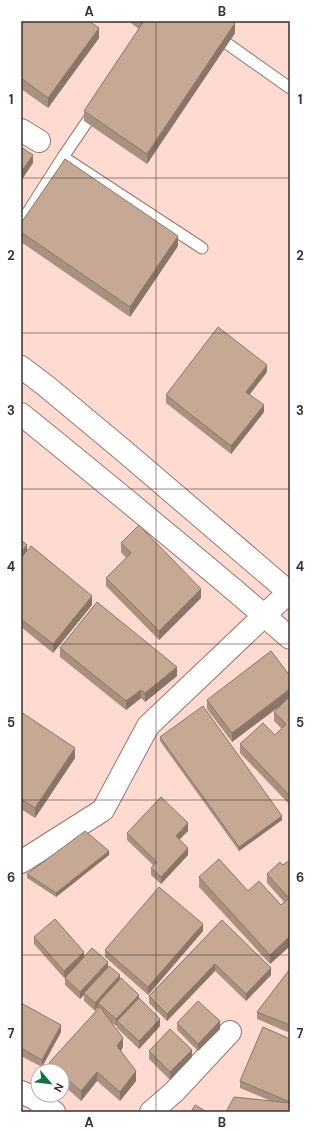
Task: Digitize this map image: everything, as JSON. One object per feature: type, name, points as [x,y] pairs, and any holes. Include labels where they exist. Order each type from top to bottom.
[{"type":"street","points":[[21,367],[124,451],[289,592],[148,726],[103,810],[21,862]]},
{"type":"street","points":[[21,414],[126,499],[265,615],[290,638]]},
{"type":"street","points":[[152,1112],[174,1092],[230,1032]]},
{"type":"street","points":[[21,1092],[34,1098],[54,1112]]},
{"type":"lane","points":[[195,21],[290,88]]},
{"type":"lane","points":[[21,223],[63,157],[103,99]]},
{"type":"lane","points":[[63,157],[202,248]]},
{"type":"building","points":[[25,21],[89,21],[99,28],[48,98],[21,78],[21,26]]},
{"type":"building","points":[[144,21],[232,21],[235,23],[147,154],[84,111]]},
{"type":"building","points":[[21,147],[33,155],[21,172]]},
{"type":"building","points":[[65,159],[178,236],[130,307],[21,232],[21,223]]},
{"type":"building","points":[[218,327],[267,365],[246,392],[264,405],[231,446],[166,395]]},
{"type":"building","points":[[139,525],[201,589],[159,631],[106,578],[131,553],[121,543]]},
{"type":"building","points":[[21,540],[27,545],[21,552]]},
{"type":"building","points":[[31,546],[92,596],[53,644],[21,619],[21,558]]},
{"type":"building","points":[[97,602],[177,667],[145,693],[141,690],[126,701],[60,648]]},
{"type":"building","points":[[271,651],[290,676],[290,689],[232,733],[207,700]]},
{"type":"building","points":[[290,696],[290,796],[240,744],[263,723],[275,735],[286,724],[274,712]]},
{"type":"building","points":[[203,706],[282,816],[239,847],[160,737]]},
{"type":"building","points":[[21,712],[75,748],[35,808],[21,799]]},
{"type":"building","points":[[161,797],[188,823],[176,836],[188,848],[161,877],[151,868],[157,862],[127,833]]},
{"type":"building","points":[[85,831],[109,851],[56,893],[27,874]]},
{"type":"building","points":[[219,859],[248,891],[259,881],[281,905],[289,898],[267,874],[280,862],[283,865],[290,860],[290,936],[270,955],[199,877]]},
{"type":"building","points":[[159,887],[203,924],[148,987],[105,950]]},
{"type":"building","points":[[55,919],[84,952],[64,971],[34,937]]},
{"type":"building","points":[[222,920],[271,968],[246,994],[215,964],[167,1014],[149,996]]},
{"type":"building","points":[[92,948],[108,962],[80,992],[65,978]]},
{"type":"building","points":[[109,966],[120,975],[95,1003],[84,993]]},
{"type":"building","points":[[290,969],[290,1025],[257,1012]]},
{"type":"building","points":[[121,978],[139,995],[116,1019],[98,1003]]},
{"type":"building","points":[[139,998],[160,1019],[139,1041],[117,1021]]},
{"type":"building","points":[[198,1001],[220,1021],[198,1044],[177,1023]]},
{"type":"building","points":[[21,1003],[61,1025],[42,1060],[21,1048]]},
{"type":"building","points":[[100,1007],[123,1038],[117,1046],[136,1071],[120,1092],[97,1072],[81,1091],[70,1082],[70,1063],[49,1063]]},
{"type":"building","points":[[263,1027],[290,1039],[290,1102],[240,1081]]},
{"type":"building","points":[[170,1029],[192,1050],[170,1072],[149,1051]]},
{"type":"building","points":[[234,1097],[290,1103],[290,1112],[226,1112]]},
{"type":"building","points":[[195,1105],[207,1112],[191,1112]]}]
